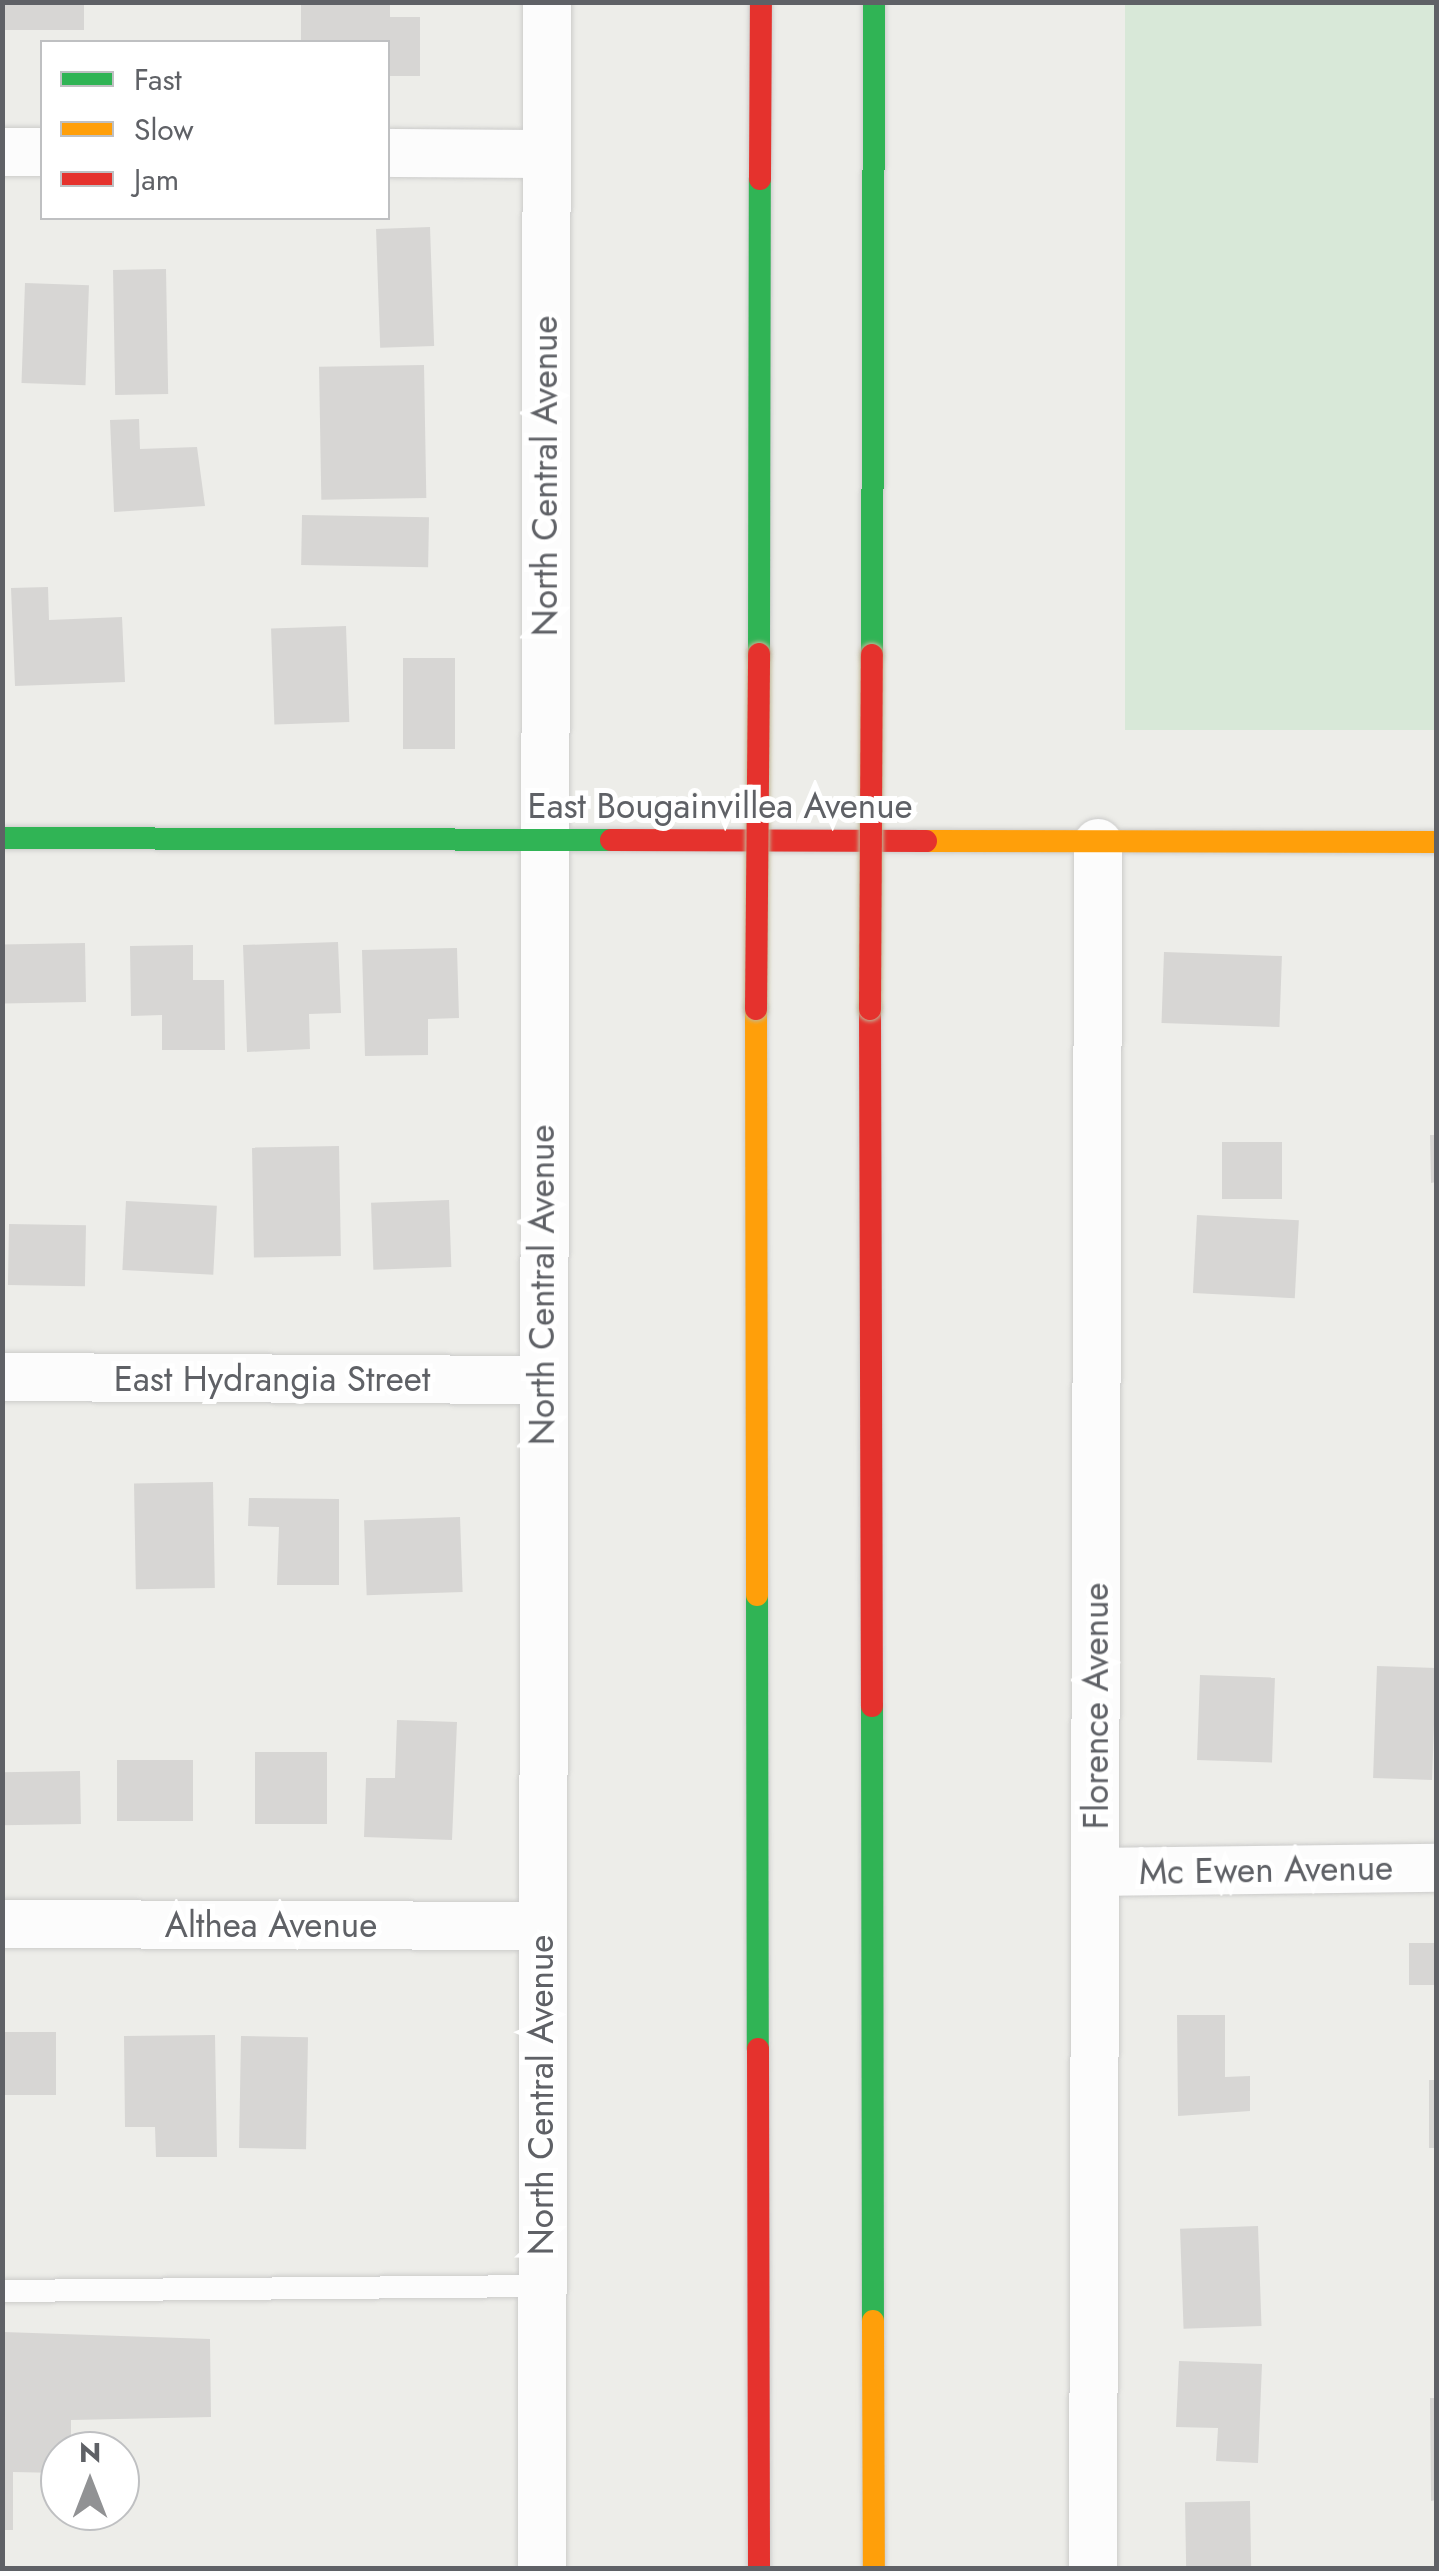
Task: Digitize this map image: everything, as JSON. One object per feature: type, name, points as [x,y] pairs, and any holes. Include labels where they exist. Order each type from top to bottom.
[{"type":"main road","points":[[759,2568],[756,1009],[761,2]]},
{"type":"main road","points":[[874,2],[870,1008],[874,2568]]},
{"type":"main road","name":"East Bougainvillea Avenue","points":[[2,838],[1436,842]]},
{"type":"street","name":"North Central Avenue","points":[[542,2568],[540,1926],[546,2]]},
{"type":"street","points":[[2,152],[40,152]]},
{"type":"street","points":[[390,153],[546,154]]},
{"type":"street","name":"Florence Avenue","points":[[1093,2568],[1098,844]]},
{"type":"street","name":"East Hydrangia Street","points":[[2,1377],[541,1380]]},
{"type":"street","name":"Mc Ewen Avenue","points":[[1096,1872],[1436,1868]]},
{"type":"street","name":"Althea Avenue","points":[[2,1924],[540,1926]]},
{"type":"lane","points":[[2,2291],[541,2286]]},
{"type":"green space","points":[[1125,3],[1436,3],[1436,730],[1125,730]]},
{"type":"building","points":[[2,2],[84,2],[84,30],[2,30]]},
{"type":"building","points":[[301,2],[390,2],[390,17],[420,17],[420,76],[390,76],[390,40],[301,40]]},
{"type":"building","points":[[430,227],[434,346],[380,348],[376,229]]},
{"type":"building","points":[[166,269],[168,394],[115,395],[113,270]]},
{"type":"building","points":[[25,283],[89,285],[85,385],[22,383]]},
{"type":"building","points":[[424,365],[426,498],[321,500],[319,367]]},
{"type":"building","points":[[139,419],[140,449],[197,447],[205,506],[114,512],[110,420]]},
{"type":"building","points":[[302,515],[429,517],[428,567],[301,565]]},
{"type":"building","points":[[48,587],[49,620],[122,617],[125,682],[15,686],[11,588]]},
{"type":"building","points":[[346,626],[349,722],[274,725],[271,629]]},
{"type":"building","points":[[403,658],[455,658],[455,749],[403,749]]},
{"type":"building","points":[[338,942],[341,1013],[309,1014],[310,1049],[247,1052],[243,945]]},
{"type":"building","points":[[85,943],[86,1002],[3,1003],[2,944]]},
{"type":"building","points":[[193,945],[193,980],[224,980],[225,1050],[162,1050],[162,1015],[131,1016],[130,946]]},
{"type":"building","points":[[457,948],[459,1018],[428,1019],[428,1055],[365,1056],[362,950]]},
{"type":"building","points":[[1164,952],[1282,956],[1279,1027],[1162,1023]]},
{"type":"building","points":[[1430,1135],[1436,1135],[1436,1182],[1431,1183]]},
{"type":"building","points":[[1222,1142],[1282,1142],[1282,1199],[1222,1199]]},
{"type":"building","points":[[339,1146],[341,1256],[254,1258],[252,1148]]},
{"type":"building","points":[[449,1200],[451,1267],[373,1270],[371,1203]]},
{"type":"building","points":[[126,1201],[217,1206],[213,1275],[122,1270]]},
{"type":"building","points":[[1197,1215],[1299,1220],[1295,1298],[1193,1293]]},
{"type":"building","points":[[9,1224],[86,1225],[85,1286],[8,1285]]},
{"type":"building","points":[[213,1482],[215,1588],[136,1589],[134,1483]]},
{"type":"building","points":[[249,1498],[339,1499],[339,1585],[277,1585],[279,1527],[248,1526]]},
{"type":"building","points":[[460,1517],[463,1592],[367,1595],[364,1520]]},
{"type":"building","points":[[1377,1666],[1436,1668],[1432,1780],[1373,1778]]},
{"type":"building","points":[[1200,1675],[1275,1678],[1272,1763],[1197,1760]]},
{"type":"building","points":[[397,1720],[457,1722],[452,1840],[364,1837],[366,1778],[395,1778]]},
{"type":"building","points":[[255,1752],[327,1752],[327,1824],[255,1824]]},
{"type":"building","points":[[117,1760],[193,1760],[193,1821],[117,1821]]},
{"type":"building","points":[[80,1771],[81,1824],[3,1825],[2,1772]]},
{"type":"building","points":[[1409,1943],[1436,1943],[1436,1985],[1409,1985]]},
{"type":"building","points":[[1177,2015],[1225,2015],[1225,2077],[1250,2076],[1250,2111],[1178,2116]]},
{"type":"building","points":[[2,2032],[56,2032],[56,2095],[2,2095]]},
{"type":"building","points":[[215,2035],[217,2157],[156,2157],[155,2127],[125,2127],[124,2036]]},
{"type":"building","points":[[241,2036],[308,2037],[306,2149],[239,2148]]},
{"type":"building","points":[[1429,2080],[1436,2080],[1436,2148],[1429,2148]]},
{"type":"building","points":[[1258,2226],[1261,2326],[1184,2329],[1180,2229]]},
{"type":"building","points":[[3,2332],[210,2339],[211,2417],[71,2420],[71,2431],[40,2431],[40,2473],[13,2472],[13,2530],[2,2530]]},
{"type":"building","points":[[1179,2361],[1262,2364],[1258,2463],[1216,2461],[1218,2428],[1176,2427]]},
{"type":"building","points":[[1430,2398],[1436,2398],[1436,2500],[1431,2501]]},
{"type":"building","points":[[1250,2501],[1251,2568],[1186,2568],[1185,2502]]},
{"type":"traffic: fast","points":[[872,655],[874,2]]},
{"type":"traffic: fast","points":[[759,654],[760,179]]},
{"type":"traffic: fast","points":[[2,838],[611,840]]},
{"type":"traffic: fast","points":[[757,1595],[758,2049]]},
{"type":"traffic: fast","points":[[872,1706],[873,2321]]},
{"type":"traffic: slow","points":[[926,841],[1436,842]]},
{"type":"traffic: slow","points":[[756,1009],[757,1595]]},
{"type":"traffic: slow","points":[[873,2321],[874,2568]]},
{"type":"traffic: jam","points":[[760,179],[761,2]]},
{"type":"traffic: jam","points":[[756,1009],[759,654]]},
{"type":"traffic: jam","points":[[870,1009],[872,655]]},
{"type":"traffic: jam","points":[[611,840],[926,841]]},
{"type":"traffic: jam","points":[[870,1009],[872,1706]]},
{"type":"traffic: jam","points":[[758,2049],[759,2568]]}]
